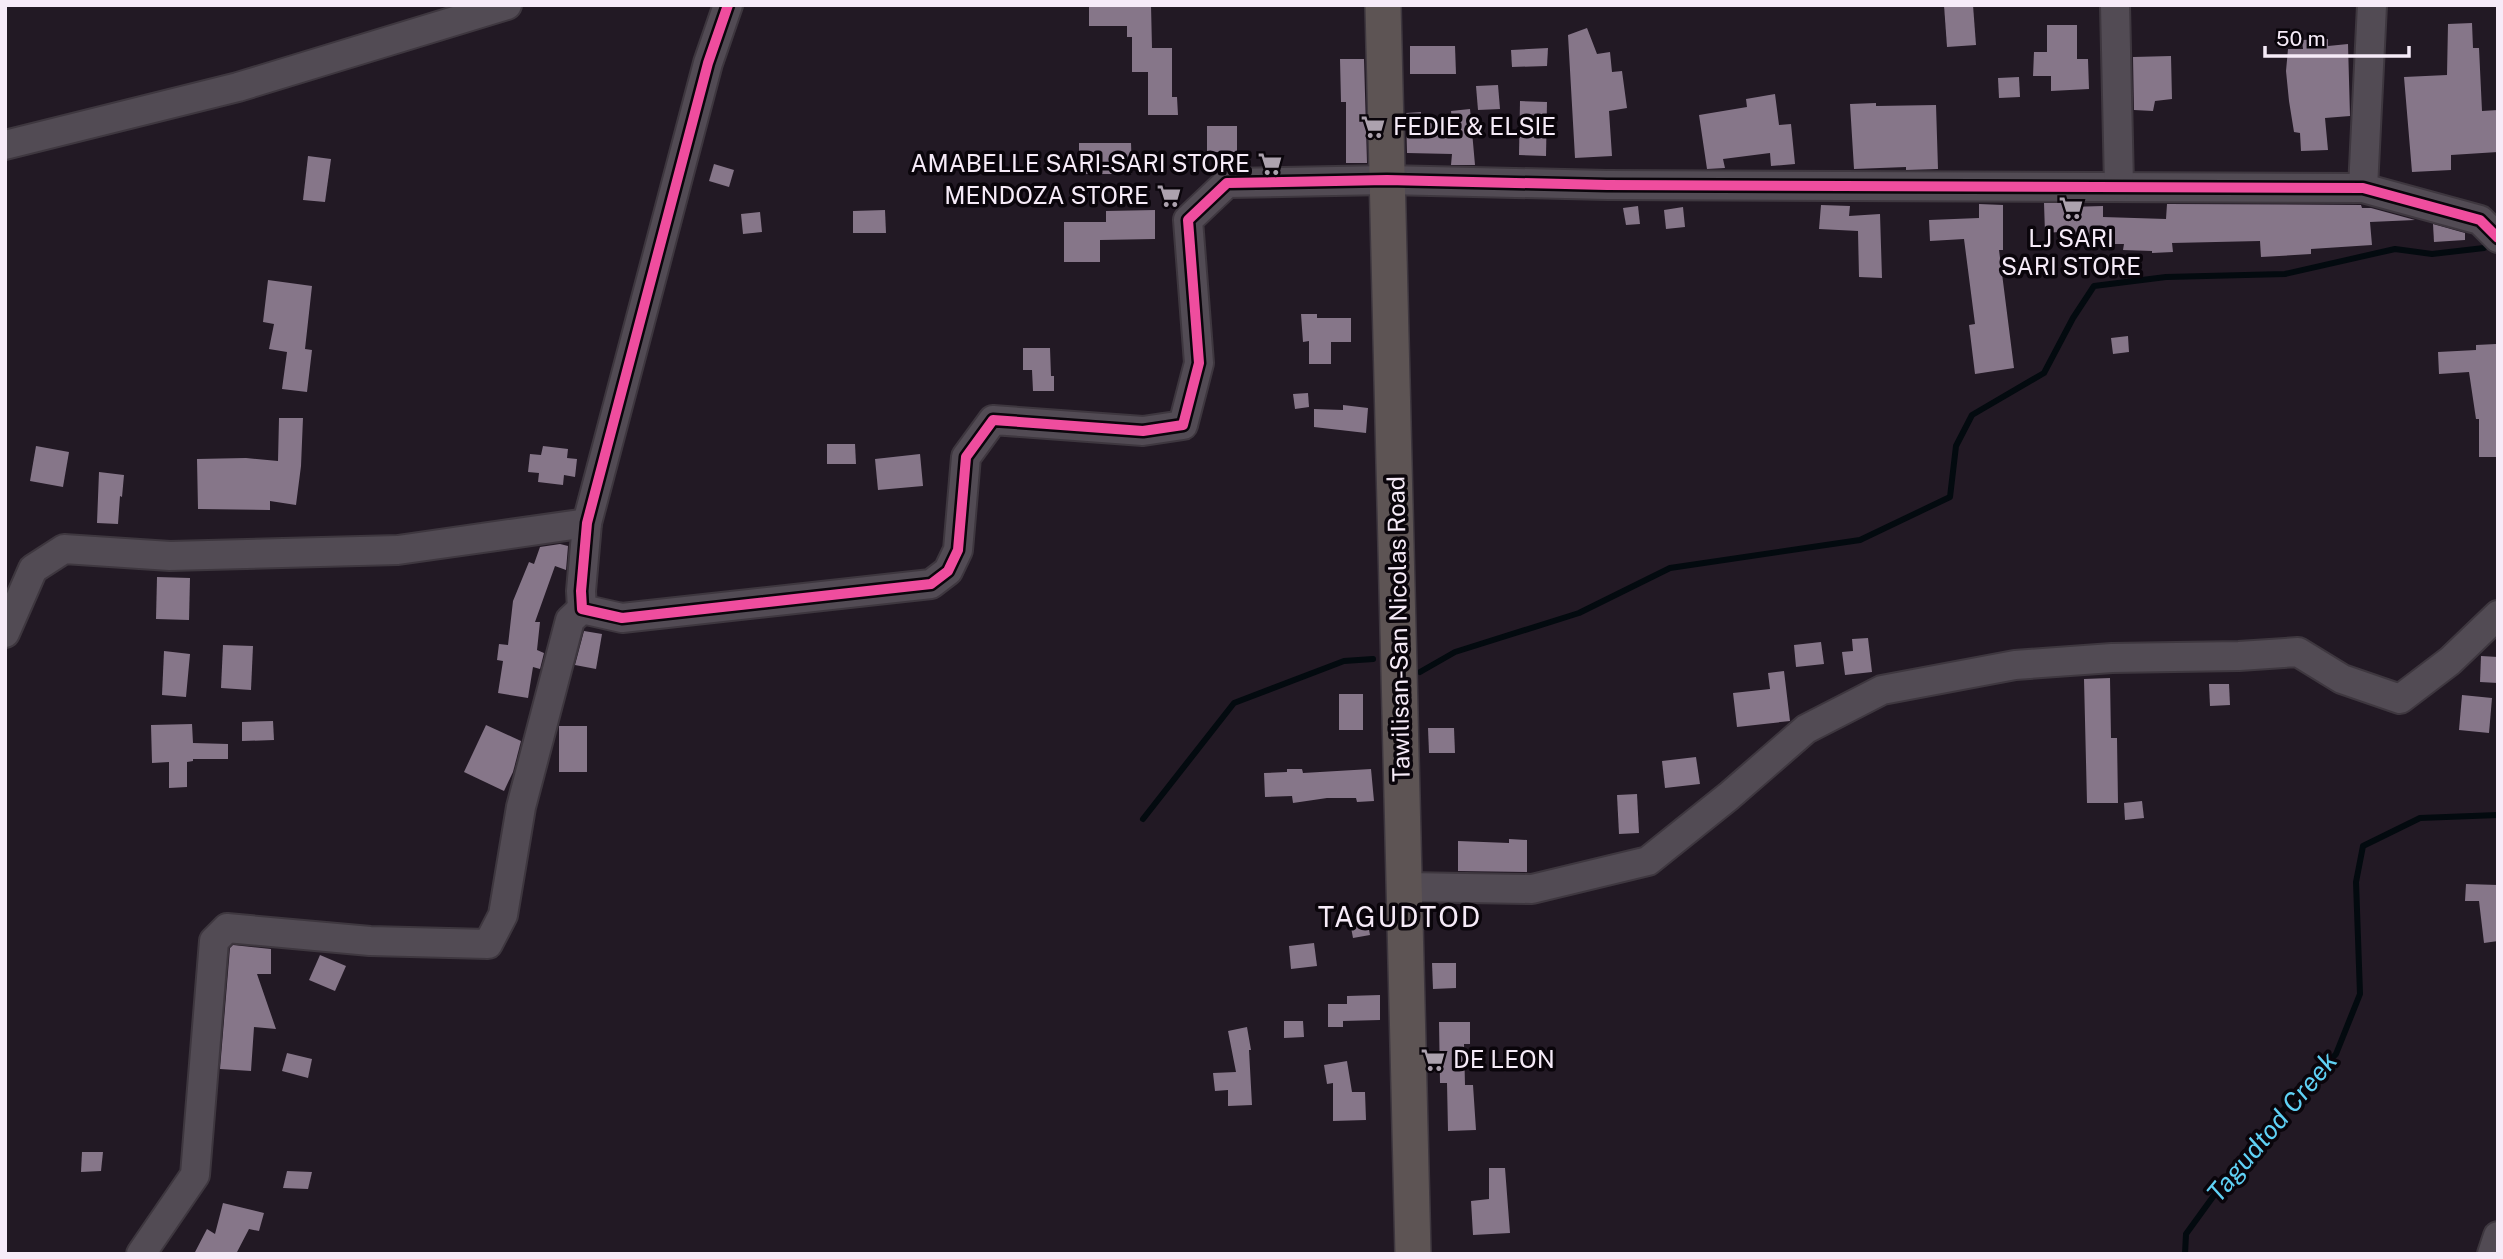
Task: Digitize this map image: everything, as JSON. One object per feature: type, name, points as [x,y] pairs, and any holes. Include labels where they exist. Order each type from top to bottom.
[{"type":"main road","name":"Tawilisan-San Nicolas Road","points":[[1383,5],[1413,1254]]},
{"type":"street","points":[[5,145],[239,87],[507,5]]},
{"type":"street","points":[[582,610],[587,523],[708,63],[728,5]]},
{"type":"street","points":[[2115,5],[2119,187]]},
{"type":"street","points":[[2363,188],[2372,5]]},
{"type":"street","points":[[582,610],[622,618],[931,584],[948,571],[958,550],[967,457],[993,420],[1143,431],[1183,425],[1199,363],[1188,220],[1227,183],[1387,180],[1607,185],[2363,188],[2480,220],[2498,238]]},
{"type":"street","points":[[5,633],[33,569],[64,550],[170,556],[398,550],[587,523]]},
{"type":"street","points":[[141,1254],[195,1175],[214,941],[227,928],[370,941],[488,944],[503,915],[521,807],[570,621],[582,610]]},
{"type":"street","points":[[1406,887],[1532,889],[1648,861],[1729,796],[1805,729],[1882,690],[2015,665],[2112,658],[2298,652],[2342,679],[2400,699],[2450,661],[2498,615]]},
{"type":"street","points":[[2492,1254],[2498,1236]]},
{"type":"building","points":[[1151,5],[1152,48],[1172,48],[1172,97],[1177,97],[1178,115],[1148,115],[1148,72],[1132,72],[1132,37],[1127,37],[1127,26],[1089,26],[1089,7]]},
{"type":"building","points":[[1944,5],[1973,5],[1976,45],[1947,47]]},
{"type":"building","points":[[2472,23],[2473,48],[2479,48],[2482,111],[2498,110],[2498,152],[2451,155],[2451,170],[2412,172],[2404,77],[2447,75],[2448,24]]},
{"type":"building","points":[[2047,25],[2077,25],[2077,59],[2088,59],[2089,89],[2051,91],[2051,76],[2033,76],[2034,52],[2047,52]]},
{"type":"building","points":[[1587,28],[1597,54],[1610,52],[1612,72],[1622,71],[1627,108],[1609,111],[1612,156],[1575,158],[1568,35]]},
{"type":"building","points":[[2328,39],[2328,46],[2348,44],[2350,116],[2325,118],[2328,150],[2301,151],[2300,133],[2294,132],[2289,101],[2286,71],[2288,49],[2303,49],[2302,40]]},
{"type":"building","points":[[1410,46],[1455,46],[1456,74],[1410,74]]},
{"type":"building","points":[[1548,48],[1547,66],[1512,67],[1511,50]]},
{"type":"building","points":[[2171,56],[2172,99],[2155,101],[2153,111],[2134,110],[2133,57]]},
{"type":"building","points":[[1340,59],[1364,59],[1367,163],[1346,163],[1346,102],[1341,102]]},
{"type":"building","points":[[2019,77],[2020,97],[1999,98],[1998,78]]},
{"type":"building","points":[[1498,85],[1500,109],[1478,110],[1476,86]]},
{"type":"building","points":[[1775,94],[1779,125],[1791,124],[1795,164],[1771,166],[1770,153],[1723,159],[1725,168],[1707,169],[1699,115],[1747,107],[1746,99]]},
{"type":"building","points":[[1520,101],[1547,102],[1546,156],[1519,155]]},
{"type":"building","points":[[1876,103],[1876,106],[1936,105],[1938,169],[1854,169],[1850,104]]},
{"type":"building","points":[[1470,109],[1475,165],[1451,165],[1452,154],[1407,153],[1406,113],[1421,112],[1421,121],[1452,122],[1451,111]]},
{"type":"building","points":[[1207,126],[1237,126],[1237,152],[1207,152]]},
{"type":"building","points":[[1079,143],[1131,143],[1132,174],[1079,174]]},
{"type":"building","points":[[308,156],[331,159],[325,202],[303,200]]},
{"type":"building","points":[[714,164],[734,170],[729,187],[709,181]]},
{"type":"building","points":[[2044,203],[2069,203],[2069,207],[2103,206],[2103,217],[2166,219],[2167,204],[2361,205],[2362,208],[2415,220],[2370,222],[2372,245],[2311,249],[2311,254],[2261,257],[2260,241],[2172,243],[2173,252],[2152,253],[2123,250],[2124,244],[2073,244],[2073,231],[2045,233]]},
{"type":"building","points":[[1979,204],[2003,205],[2003,250],[1999,250],[2014,368],[1975,374],[1969,325],[1975,324],[1964,239],[1930,241],[1929,220],[1979,218]]},
{"type":"building","points":[[1821,205],[1850,206],[1849,216],[1880,214],[1882,278],[1859,277],[1858,231],[1819,229]]},
{"type":"building","points":[[1638,206],[1640,224],[1626,225],[1623,208]]},
{"type":"building","points":[[1683,207],[1685,227],[1666,229],[1664,210]]},
{"type":"building","points":[[885,210],[886,233],[853,233],[853,211]]},
{"type":"building","points":[[1155,210],[1155,239],[1100,240],[1100,262],[1064,262],[1064,222],[1106,222],[1106,211]]},
{"type":"building","points":[[760,212],[762,232],[743,234],[741,214]]},
{"type":"building","points":[[2433,224],[2465,233],[2465,240],[2434,242]]},
{"type":"building","points":[[268,280],[312,286],[305,349],[312,350],[307,392],[282,389],[287,352],[269,349],[274,324],[263,322]]},
{"type":"building","points":[[1301,314],[1317,314],[1317,318],[1351,318],[1351,342],[1331,342],[1331,364],[1309,364],[1309,341],[1303,342]]},
{"type":"building","points":[[2128,336],[2129,352],[2113,354],[2111,338]]},
{"type":"building","points":[[2496,344],[2498,457],[2479,457],[2479,419],[2476,419],[2469,372],[2439,374],[2438,352],[2476,350],[2476,345]]},
{"type":"building","points":[[1023,348],[1050,348],[1054,391],[1033,391],[1032,370],[1023,370]]},
{"type":"building","points":[[1308,393],[1309,407],[1295,409],[1293,394]]},
{"type":"building","points":[[1343,405],[1368,408],[1366,433],[1314,427],[1314,409],[1343,410]]},
{"type":"building","points":[[279,418],[303,418],[296,505],[270,501],[270,510],[198,509],[197,459],[246,458],[278,461]]},
{"type":"building","points":[[827,444],[855,444],[856,464],[827,464]]},
{"type":"building","points":[[36,446],[69,452],[63,487],[30,481]]},
{"type":"building","points":[[543,446],[568,449],[567,458],[577,459],[575,477],[564,475],[563,485],[538,482],[539,473],[528,472],[530,454],[541,455]]},
{"type":"building","points":[[920,454],[923,486],[878,490],[875,459]]},
{"type":"building","points":[[99,472],[124,475],[118,524],[97,523]]},
{"type":"building","points":[[560,544],[568,546],[566,570],[555,566],[535,622],[540,622],[537,650],[544,653],[540,669],[533,667],[528,698],[498,693],[503,661],[497,660],[499,644],[508,645],[513,601],[529,562],[534,564],[540,547]]},
{"type":"building","points":[[157,577],[190,578],[189,620],[156,619]]},
{"type":"building","points":[[584,631],[602,634],[596,669],[575,665]]},
{"type":"building","points":[[1868,638],[1872,672],[1845,675],[1842,652],[1853,651],[1852,639]]},
{"type":"building","points":[[1821,642],[1824,664],[1796,667],[1794,645]]},
{"type":"building","points":[[223,645],[253,646],[251,690],[221,688]]},
{"type":"building","points":[[164,651],[190,654],[186,697],[162,695]]},
{"type":"building","points":[[2481,656],[2498,657],[2498,683],[2480,682]]},
{"type":"building","points":[[1784,671],[1790,721],[1737,727],[1733,693],[1770,689],[1768,673]]},
{"type":"building","points":[[2110,678],[2111,738],[2117,738],[2118,803],[2087,803],[2084,679]]},
{"type":"building","points":[[2209,684],[2229,684],[2230,705],[2210,706]]},
{"type":"building","points":[[1339,694],[1363,694],[1363,730],[1339,730]]},
{"type":"building","points":[[2462,695],[2492,698],[2489,733],[2459,730]]},
{"type":"building","points":[[273,721],[274,740],[242,741],[242,722]]},
{"type":"building","points":[[192,724],[193,743],[228,744],[228,759],[193,759],[187,762],[187,787],[169,788],[169,762],[152,763],[151,725]]},
{"type":"building","points":[[486,725],[521,741],[513,772],[504,791],[464,772]]},
{"type":"building","points":[[559,726],[587,726],[587,772],[559,772]]},
{"type":"building","points":[[1428,728],[1454,728],[1455,753],[1429,753]]},
{"type":"building","points":[[1696,757],[1700,784],[1665,788],[1662,761]]},
{"type":"building","points":[[1287,769],[1302,769],[1303,773],[1371,769],[1374,801],[1327,798],[1293,803],[1292,796],[1265,797],[1264,773],[1287,772]]},
{"type":"building","points":[[1637,794],[1639,833],[1619,834],[1617,795]]},
{"type":"building","points":[[2142,801],[2144,818],[2125,820],[2124,803]]},
{"type":"building","points":[[1509,839],[1527,840],[1527,872],[1458,871],[1458,841],[1509,843]]},
{"type":"building","points":[[2466,884],[2498,885],[2498,941],[2484,943],[2479,901],[2465,901]]},
{"type":"building","points":[[1367,919],[1370,935],[1353,938],[1350,922]]},
{"type":"building","points":[[1314,943],[1317,966],[1291,969],[1289,946]]},
{"type":"building","points":[[233,945],[271,949],[271,974],[257,974],[276,1029],[254,1027],[251,1071],[220,1069],[230,948]]},
{"type":"building","points":[[320,955],[346,966],[335,991],[309,980]]},
{"type":"building","points":[[1432,963],[1456,963],[1456,988],[1433,989]]},
{"type":"building","points":[[1380,995],[1380,1020],[1343,1021],[1343,1027],[1328,1027],[1328,1004],[1347,1004],[1347,996]]},
{"type":"building","points":[[1284,1021],[1303,1021],[1304,1037],[1284,1038]]},
{"type":"building","points":[[1439,1022],[1470,1022],[1470,1044],[1464,1044],[1465,1085],[1473,1085],[1476,1130],[1448,1131],[1447,1083],[1440,1083]]},
{"type":"building","points":[[1247,1027],[1251,1050],[1252,1105],[1228,1106],[1228,1090],[1215,1091],[1213,1073],[1236,1072],[1228,1031]]},
{"type":"building","points":[[287,1053],[312,1059],[308,1078],[282,1071]]},
{"type":"building","points":[[1347,1061],[1352,1092],[1365,1092],[1366,1120],[1333,1121],[1333,1083],[1327,1084],[1324,1065]]},
{"type":"building","points":[[82,1152],[103,1152],[101,1171],[81,1172]]},
{"type":"building","points":[[1489,1168],[1505,1168],[1510,1233],[1473,1235],[1471,1201],[1489,1199]]},
{"type":"building","points":[[287,1171],[312,1172],[308,1189],[283,1188]]},
{"type":"building","points":[[223,1203],[264,1213],[259,1231],[249,1229],[236,1254],[194,1254],[207,1229],[215,1234]]},
{"type":"waterway","points":[[1420,672],[1455,652],[1579,613],[1670,568],[1860,540],[1950,497],[1956,446],[1972,415],[2044,373],[2073,318],[2094,286],[2166,277],[2285,274],[2395,249],[2432,254],[2484,248]]},
{"type":"waterway","points":[[1143,819],[1234,703],[1344,661],[1373,659]]},
{"type":"waterway","name":"Tagudtod Creek","points":[[2185,1254],[2186,1234],[2252,1143],[2336,1054],[2360,994],[2356,882],[2363,846],[2420,818],[2498,815]]},
{"type":"cycle path","points":[[728,5],[708,63],[587,523],[582,609],[622,618],[931,584],[948,571],[958,550],[966,457],[993,420],[1143,431],[1183,425],[1199,363],[1188,220],[1227,183],[1387,180],[1607,185],[2363,188],[2480,220],[2498,238]]},
{"type":"place","name":"FEDIE & ELSIE","points":[[1373,127]]},
{"type":"place","name":"AMABELLE SARI-SARI STORE","points":[[1270,164]]},
{"type":"place","name":"MENDOZA STORE","points":[[1169,196]]},
{"type":"place","name":"LJ SARI SARI STORE","points":[[2071,208]]},
{"type":"place","name":"DE LEON","points":[[1433,1060]]},
{"type":"district","name":"TAGUDTOD","points":[[1400,917]]}]
